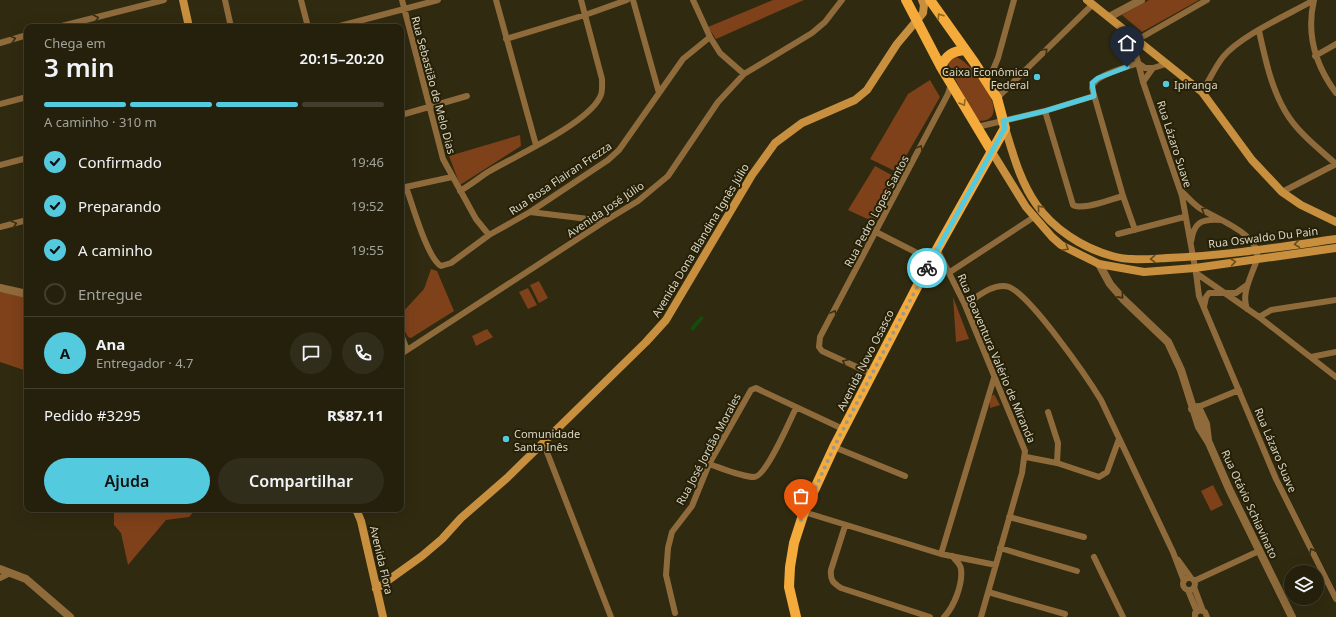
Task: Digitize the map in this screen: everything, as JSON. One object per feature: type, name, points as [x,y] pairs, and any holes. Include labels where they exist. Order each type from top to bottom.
[{"type":"main road","points":[[183,0],[188,24]]},
{"type":"main road","points":[[906,0],[941,67],[992,152]]},
{"type":"main road","name":"Avenida Dona Blandina Ignês Júlio","points":[[376,589],[422,556],[461,518],[504,481],[666,320],[752,175],[775,143],[802,123],[855,100],[867,90],[894,49],[924,9],[922,0]]},
{"type":"main road","points":[[930,0],[984,76],[997,98],[1004,124]]},
{"type":"main road","points":[[1090,2],[1202,92],[1252,160],[1282,192],[1301,205],[1336,222]]},
{"type":"main road","points":[[941,67],[944,59],[951,52],[965,50]]},
{"type":"main road","name":"Avenida Novo Osasco","points":[[796,617],[789,587],[790,567],[794,544],[804,512],[843,429],[931,260],[992,152],[1004,124]]},
{"type":"main road","name":"Rua Oswaldo Du Pain","points":[[1004,124],[1019,173],[1036,205],[1056,225],[1072,238],[1090,248],[1113,257],[1138,259],[1192,257],[1336,239]]},
{"type":"main road","name":"Rua Oswaldo Du Pain","points":[[992,152],[999,166],[1034,217],[1061,245],[1099,264],[1144,272],[1195,270],[1257,259],[1336,248]]},
{"type":"main road","name":"Avenida Flora","points":[[357,512],[361,521],[383,617]]},
{"type":"street","points":[[70,24],[164,0]]},
{"type":"street","points":[[225,0],[230,24]]},
{"type":"street","points":[[302,0],[307,24]]},
{"type":"street","name":"Rua Sebastião de Melo Dias","points":[[402,0],[443,159],[476,219],[489,235]]},
{"type":"street","points":[[348,24],[438,0]]},
{"type":"street","points":[[496,0],[536,145]]},
{"type":"street","points":[[460,191],[487,173],[570,126],[586,113],[599,98],[602,89],[602,79],[582,0]]},
{"type":"street","points":[[506,39],[585,15],[627,0]]},
{"type":"street","points":[[633,0],[659,93]]},
{"type":"street","points":[[693,0],[710,37],[720,53],[744,74]]},
{"type":"street","name":"Avenida José Júlio","points":[[404,352],[638,201],[668,176],[718,102],[744,74],[812,33],[825,22],[842,0]]},
{"type":"street","points":[[984,76],[993,70],[998,58],[1014,0]]},
{"type":"street","points":[[1109,17],[1141,0]]},
{"type":"street","points":[[1134,37],[1207,0]]},
{"type":"street","points":[[1202,92],[1223,57],[1242,41],[1314,0]]},
{"type":"street","points":[[1314,0],[1311,17],[1315,56],[1319,67],[1336,93]]},
{"type":"street","points":[[997,98],[1090,2]]},
{"type":"street","points":[[1258,31],[1276,94],[1285,112],[1299,129],[1336,164],[1282,192]]},
{"type":"street","points":[[0,43],[24,37]]},
{"type":"street","name":"Rua Rosa Flairan Frezza","points":[[404,188],[419,226],[438,264],[444,266],[451,263],[489,235],[530,212],[608,160],[619,150],[683,59],[710,37]]},
{"type":"street","name":"Rua Lázaro Suave","points":[[1134,37],[1143,82],[1178,189],[1182,196],[1184,217],[1195,270],[1197,290],[1276,479],[1336,599]]},
{"type":"street","points":[[1315,56],[1336,44]]},
{"type":"street","points":[[1135,230],[1122,196],[1094,96],[1092,83],[1098,78],[1138,63],[1145,68],[1153,68],[1166,64]]},
{"type":"street","points":[[1143,82],[1153,68]]},
{"type":"street","name":"Rua Pedro Lopes Santos","points":[[872,374],[830,356],[819,347],[820,337],[948,94],[951,84]]},
{"type":"street","points":[[404,114],[467,96]]},
{"type":"street","points":[[977,127],[1004,124],[1094,96]]},
{"type":"street","points":[[0,104],[24,98]]},
{"type":"street","points":[[1045,111],[1070,200],[1076,207],[1084,207],[1122,196]]},
{"type":"street","points":[[0,165],[24,159]]},
{"type":"street","points":[[404,188],[452,176]]},
{"type":"street","points":[[1178,189],[1201,209],[1224,220],[1242,232],[1256,250],[1257,259],[1244,298],[1247,309]]},
{"type":"street","points":[[530,212],[605,221]]},
{"type":"street","points":[[950,272],[1034,217]]},
{"type":"street","points":[[1118,234],[1184,217]]},
{"type":"street","points":[[1190,246],[1192,235],[1198,224],[1206,220],[1224,220]]},
{"type":"street","points":[[0,227],[24,221]]},
{"type":"street","points":[[876,232],[931,260]]},
{"type":"street","name":"Rua Boaventura Valério de Miranda","points":[[937,249],[950,272],[965,305],[994,378],[1011,414],[1024,447],[1026,457],[981,617]]},
{"type":"street","name":"Rua Otávio Schiavinato","points":[[1099,264],[1110,284],[1123,299],[1168,342],[1195,408],[1199,428],[1209,443],[1259,551],[1292,617]]},
{"type":"street","points":[[1195,270],[1225,294],[1259,317],[1311,356],[1336,377]]},
{"type":"street","points":[[1204,307],[1206,297],[1209,293],[1225,294],[1242,290],[1248,284]]},
{"type":"street","points":[[965,305],[985,292],[998,286],[1009,287],[1022,296],[1036,311],[1101,400],[1173,552],[1184,581],[1183,586],[1192,584],[1259,551]]},
{"type":"street","points":[[0,288],[24,293]]},
{"type":"street","points":[[1259,317],[1271,310],[1336,300]]},
{"type":"street","points":[[404,342],[407,350]]},
{"type":"street","points":[[1311,356],[1336,352]]},
{"type":"street","points":[[941,554],[994,378]]},
{"type":"street","name":"Rua José Jordão Morales","points":[[675,615],[666,575],[668,548],[672,532],[692,506],[709,464],[751,390],[756,388],[843,429]]},
{"type":"street","points":[[1195,408],[1238,390]]},
{"type":"street","points":[[709,464],[748,476],[755,477],[760,475],[768,463],[796,408]]},
{"type":"street","points":[[1048,412],[1058,443],[1057,463]]},
{"type":"street","points":[[1026,457],[1057,463],[1094,476],[1104,475],[1107,472],[1119,439]]},
{"type":"street","points":[[543,442],[611,617]]},
{"type":"street","points":[[834,447],[905,476]]},
{"type":"street","points":[[804,512],[845,526],[941,554],[996,565]]},
{"type":"street","points":[[1009,517],[1084,537]]},
{"type":"street","points":[[845,526],[831,570],[830,577],[833,583],[841,588],[930,617]]},
{"type":"street","points":[[1000,548],[1077,571]]},
{"type":"street","points":[[1173,552],[1192,584],[1207,617]]},
{"type":"street","points":[[944,617],[950,611],[958,588],[961,569],[959,564],[952,556]]},
{"type":"street","points":[[1094,557],[1124,617]]},
{"type":"street","points":[[0,569],[26,579],[68,617]]},
{"type":"street","points":[[0,578],[10,572]]},
{"type":"street","points":[[1184,581],[1192,584]]},
{"type":"street","points":[[1192,584],[1196,614],[1203,611]]},
{"type":"street","points":[[988,592],[1065,614]]},
{"type":"street","points":[[675,615],[682,617]]},
{"type":"shaded area","points":[[773,0],[804,0],[716,39],[708,27]]},
{"type":"shaded area","points":[[1149,0],[1199,0],[1142,32],[1122,15]]},
{"type":"shaded area","points":[[956,57],[963,61],[971,69],[988,91],[993,102],[993,112],[989,119],[977,121],[949,67],[948,61]]},
{"type":"shaded area","points":[[930,80],[940,97],[897,172],[870,159],[908,94]]},
{"type":"shaded area","points":[[520,135],[521,146],[460,185],[449,156]]},
{"type":"shaded area","points":[[875,166],[897,178],[874,222],[848,210]]},
{"type":"shaded area","points":[[431,269],[437,271],[454,311],[411,338],[408,337],[404,330],[404,311],[424,289]]},
{"type":"shaded area","points":[[539,281],[548,298],[539,303],[530,285]]},
{"type":"shaded area","points":[[528,288],[537,305],[528,309],[519,292]]},
{"type":"shaded area","points":[[0,292],[24,296],[24,370],[0,362]]},
{"type":"shaded area","points":[[953,297],[969,339],[956,342]]},
{"type":"shaded area","points":[[701,316],[704,318],[693,331],[690,328]]},
{"type":"shaded area","points":[[487,329],[493,337],[476,346],[472,336]]},
{"type":"shaded area","points":[[994,394],[1000,405],[990,408],[990,398]]},
{"type":"shaded area","points":[[1213,485],[1223,505],[1211,511],[1201,491]]},
{"type":"shaded area","points":[[114,512],[193,512],[189,517],[166,520],[128,565],[121,533],[114,525]]},
{"type":"way so far","points":[[801,520],[834,447],[862,396],[927,268]]},
{"type":"place","name":"Caixa Econômica Federal","points":[[1037,77]]},
{"type":"place","name":"Ipiranga","points":[[1166,84]]},
{"type":"place","name":"Comunidade Santa Inês","points":[[506,439]]},
{"type":"route","points":[[927,268],[941,240],[1005,128],[1003,121],[1045,111],[1094,96],[1092,83],[1098,78],[1127,67]]}]
